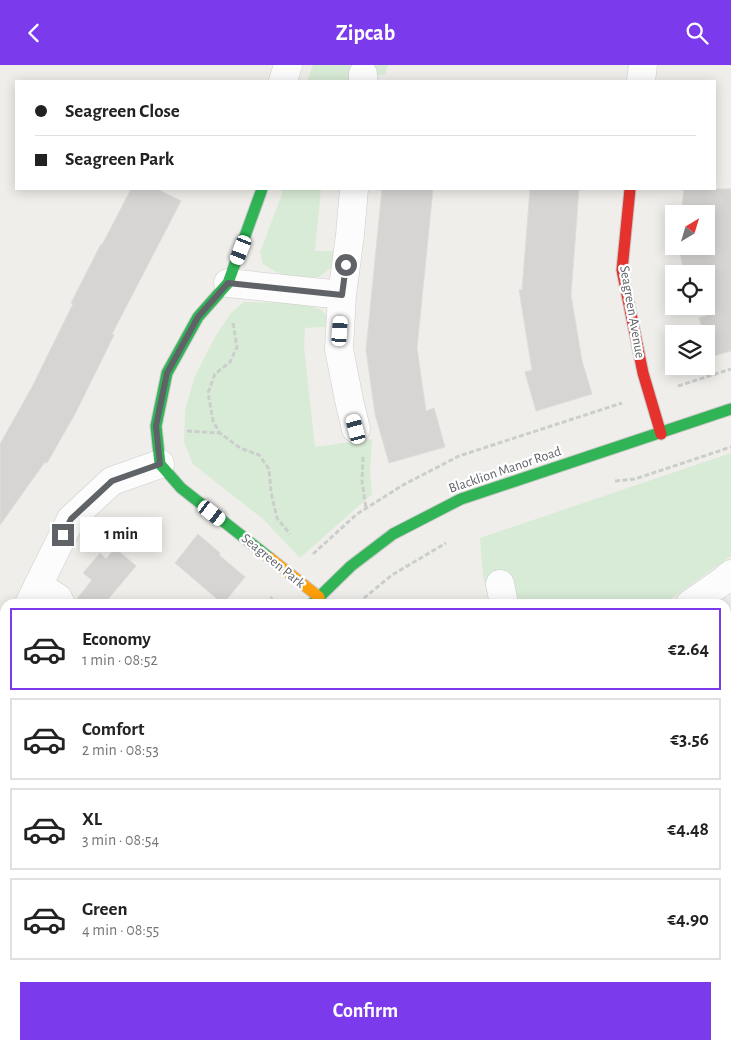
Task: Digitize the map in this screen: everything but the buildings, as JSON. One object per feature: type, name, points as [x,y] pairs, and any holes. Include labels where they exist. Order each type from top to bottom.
[{"type":"street","points":[[283,80],[288,65]]},
{"type":"street","points":[[641,80],[643,65]]},
{"type":"street","points":[[58,599],[33,594],[71,519],[112,481],[160,464],[156,426],[167,373],[198,317],[224,287],[262,190]]},
{"type":"street","points":[[354,190],[342,295],[339,349],[356,429]]},
{"type":"street","name":"Seagreen Avenue","points":[[630,190],[622,270],[643,373],[661,433]]},
{"type":"street","points":[[224,287],[342,295]]},
{"type":"street","name":"Blacklion Manor Road","points":[[318,599],[351,566],[392,535],[461,499],[731,409]]},
{"type":"street","name":"Seagreen Park","points":[[160,464],[181,488],[314,599]]},
{"type":"street","points":[[697,599],[731,574]]},
{"type":"path","points":[[224,287],[237,347],[230,363],[215,375],[208,393],[213,421],[220,433],[240,448],[259,455],[269,469],[277,518],[292,537]]},
{"type":"path","points":[[356,429],[364,449],[362,482],[366,508]]},
{"type":"path","points":[[608,482],[635,479],[731,447]]},
{"type":"path","points":[[364,599],[392,575],[449,541]]},
{"type":"green space","points":[[313,65],[388,65],[385,75],[356,73],[356,80],[307,80]]},
{"type":"green space","points":[[283,190],[321,190],[315,251],[340,251],[332,267],[319,277],[300,279],[278,273],[263,264],[260,252]]},
{"type":"green space","points":[[244,302],[302,303],[322,310],[334,326],[305,328],[304,347],[315,447],[372,439],[370,471],[372,494],[300,558],[263,519],[193,464],[184,443],[185,410],[195,376],[215,337],[231,313]]},
{"type":"green space","points":[[731,453],[731,556],[671,599],[515,599],[511,586],[487,592],[483,576],[480,538]]},
{"type":"traffic: fast","points":[[262,190],[228,283],[198,317],[167,373],[156,426],[160,464],[181,488],[270,558]]},
{"type":"traffic: fast","points":[[317,599],[351,566],[393,534],[461,499],[731,409]]},
{"type":"traffic: slow","points":[[270,558],[319,597]]},
{"type":"traffic: jam","points":[[630,190],[622,270],[643,373],[661,434]]},
{"type":"route","points":[[63,535],[71,519],[112,481],[160,464],[156,426],[167,373],[198,317],[228,283],[342,295],[346,265]]}]
